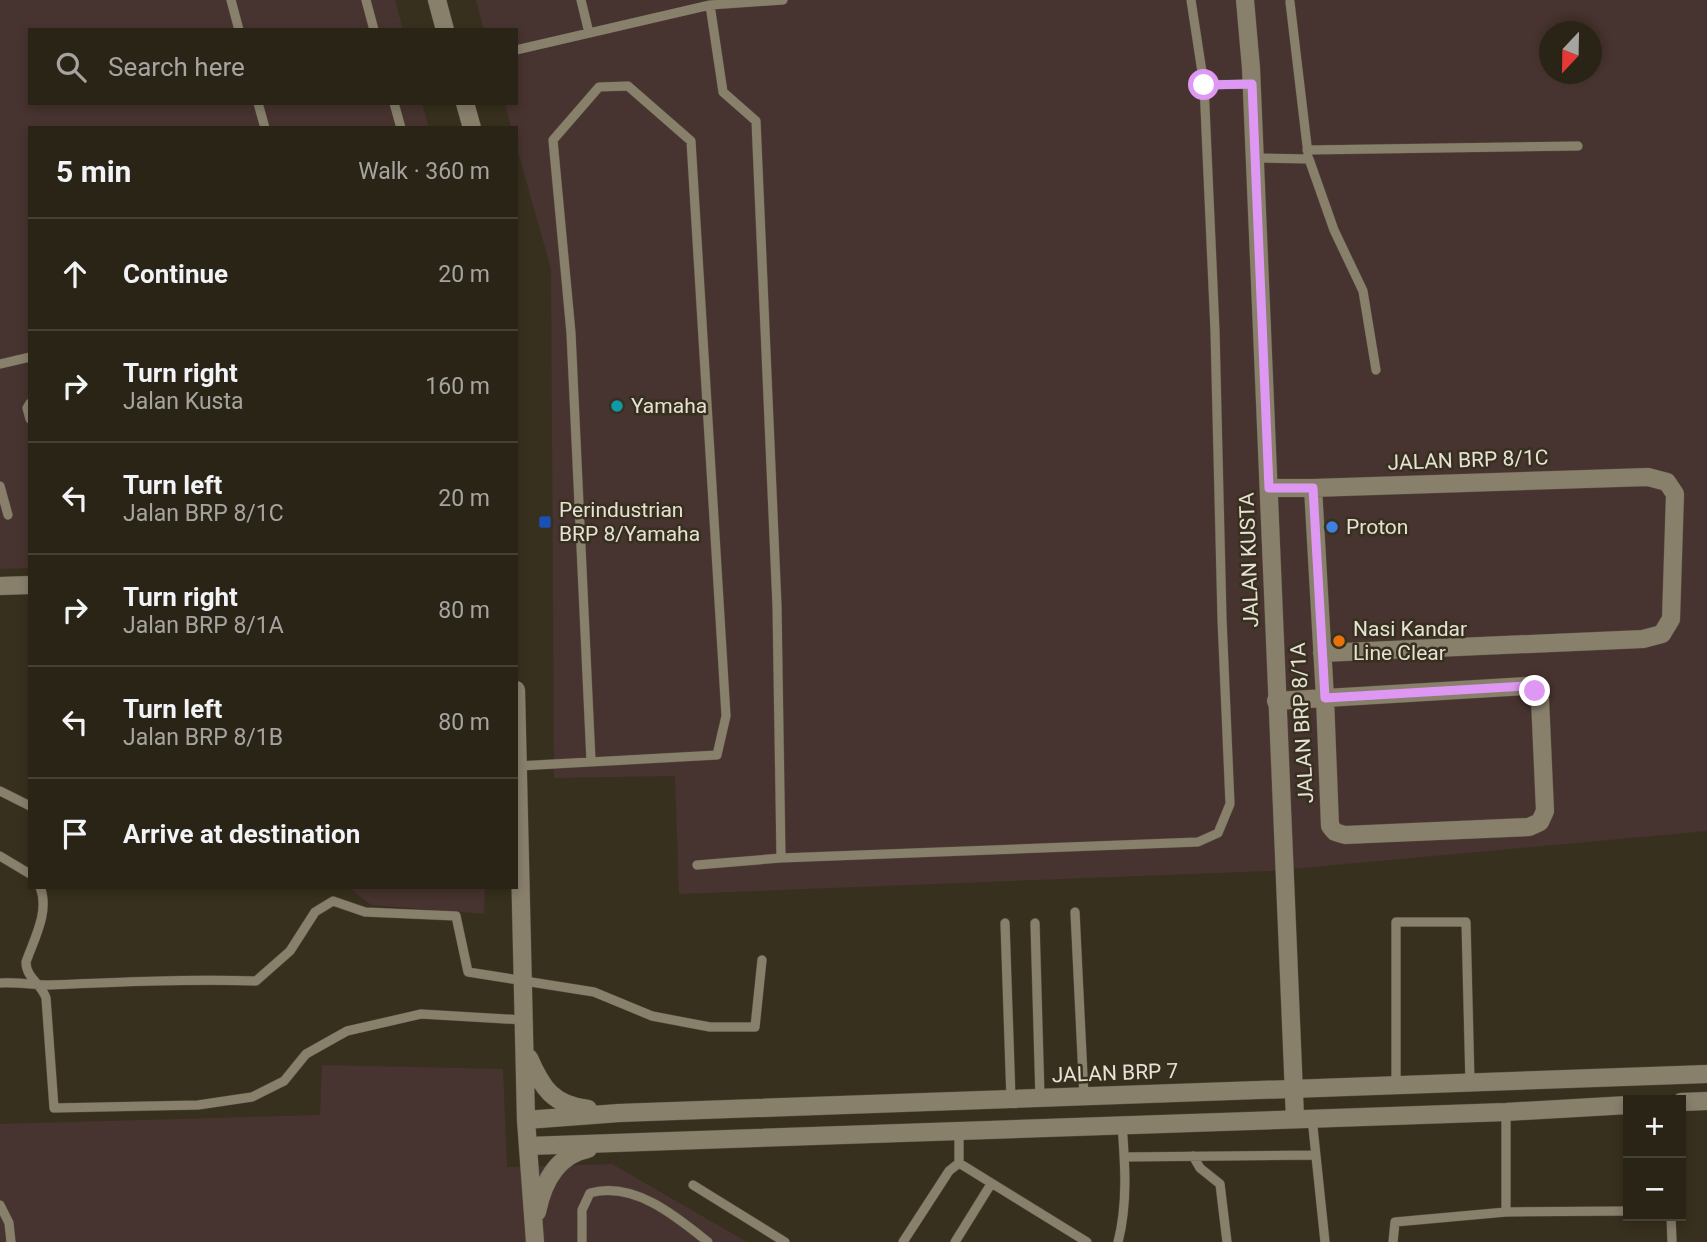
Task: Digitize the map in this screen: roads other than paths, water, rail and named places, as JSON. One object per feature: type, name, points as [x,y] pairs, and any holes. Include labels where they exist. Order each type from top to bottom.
[{"type":"main road","points":[[437,0],[444,28]]},
{"type":"main road","name":"JALAN KUSTA","points":[[1245,0],[1252,84],[1293,1089],[1303,1117]]},
{"type":"main road","points":[[466,105],[471,126]]},
{"type":"main road","name":"JALAN BRP 8/1C","points":[[1269,488],[1648,477],[1667,482],[1675,494],[1671,619],[1662,634],[1643,639],[1322,653]]},
{"type":"main road","name":"JALAN BRP 8/1A","points":[[1313,488],[1330,825],[1335,832],[1345,835],[1529,827],[1540,822],[1545,811],[1540,699],[1535,691],[1527,686],[1325,698]]},
{"type":"main road","points":[[0,586],[28,585]]},
{"type":"main road","points":[[1276,701],[1325,698]]},
{"type":"main road","points":[[518,765],[526,1119],[535,1236]]},
{"type":"main road","points":[[525,1046],[538,1079],[553,1097],[570,1107],[619,1113]]},
{"type":"main road","name":"JALAN BRP 7","points":[[526,1119],[619,1113],[1707,1074]]},
{"type":"main road","points":[[1686,1102],[1707,1101]]},
{"type":"main road","points":[[528,1146],[1506,1112],[1623,1105]]},
{"type":"main road","points":[[535,1236],[540,1195],[553,1171],[566,1156],[581,1150],[629,1142]]},
{"type":"lane","points":[[231,0],[238,28]]},
{"type":"lane","points":[[366,0],[373,28]]},
{"type":"lane","points":[[581,0],[589,33]]},
{"type":"lane","points":[[518,50],[710,5],[783,0]]},
{"type":"lane","points":[[697,865],[781,858],[1198,842],[1218,834],[1230,804],[1222,619],[1215,331],[1204,85],[1191,0]]},
{"type":"lane","points":[[1290,2],[1308,155],[1334,230],[1363,291],[1376,370]]},
{"type":"lane","points":[[710,5],[723,92],[756,121],[776,606],[781,858]]},
{"type":"lane","points":[[1204,85],[1252,84]]},
{"type":"lane","points":[[518,765],[717,755],[726,716],[691,141],[628,86],[599,87],[553,140],[571,333],[591,761]]},
{"type":"lane","points":[[259,105],[264,126]]},
{"type":"lane","points":[[395,105],[400,126]]},
{"type":"lane","points":[[1254,158],[1578,146]]},
{"type":"lane","points":[[0,364],[28,357]]},
{"type":"lane","points":[[0,486],[8,516]]},
{"type":"lane","points":[[0,790],[28,805]]},
{"type":"lane","points":[[0,856],[28,873]]},
{"type":"lane","points":[[40,889],[43,912],[26,962],[29,975],[46,998],[54,1108],[198,1105],[252,1097],[285,1082],[306,1054],[347,1031],[421,1014],[524,1020]]},
{"type":"lane","points":[[0,984],[16,982],[39,985],[177,979],[256,981],[290,950],[315,912],[333,901],[365,912],[456,916],[468,972],[594,992],[652,1016],[710,1027],[755,1027],[762,960]]},
{"type":"lane","points":[[1075,912],[1084,1097]]},
{"type":"lane","points":[[1396,1085],[1396,922],[1466,922],[1470,1083]]},
{"type":"lane","points":[[1005,923],[1011,1099]]},
{"type":"lane","points":[[1035,923],[1040,1098]]},
{"type":"lane","points":[[1506,1112],[1506,1212]]},
{"type":"lane","points":[[1303,1117],[1316,1155],[1325,1242]]},
{"type":"lane","points":[[1118,1242],[1124,1218],[1122,1124]]},
{"type":"lane","points":[[959,1132],[959,1163]]},
{"type":"lane","points":[[1124,1157],[1316,1155]]},
{"type":"lane","points":[[1193,1156],[1200,1168],[1220,1184],[1227,1242]]},
{"type":"lane","points":[[959,1163],[1087,1242]]},
{"type":"lane","points":[[902,1242],[949,1171],[959,1163]]},
{"type":"lane","points":[[955,1242],[991,1184]]},
{"type":"lane","points":[[693,1185],[785,1242]]},
{"type":"lane","points":[[582,1242],[582,1210],[590,1193],[603,1189],[653,1202],[708,1242]]},
{"type":"lane","points":[[0,1205],[9,1223],[11,1242]]},
{"type":"lane","points":[[1393,1242],[1395,1223],[1506,1212],[1623,1211]]},
{"type":"lane","points":[[1671,1221],[1672,1242]]},
{"type":"place","name":"Yamaha","points":[[617,406]]},
{"type":"place","name":"Perindustrian BRP 8/Yamaha","points":[[545,522]]},
{"type":"place","name":"Proton","points":[[1332,527]]},
{"type":"place","name":"Nasi Kandar Line Clear","points":[[1339,641]]}]
